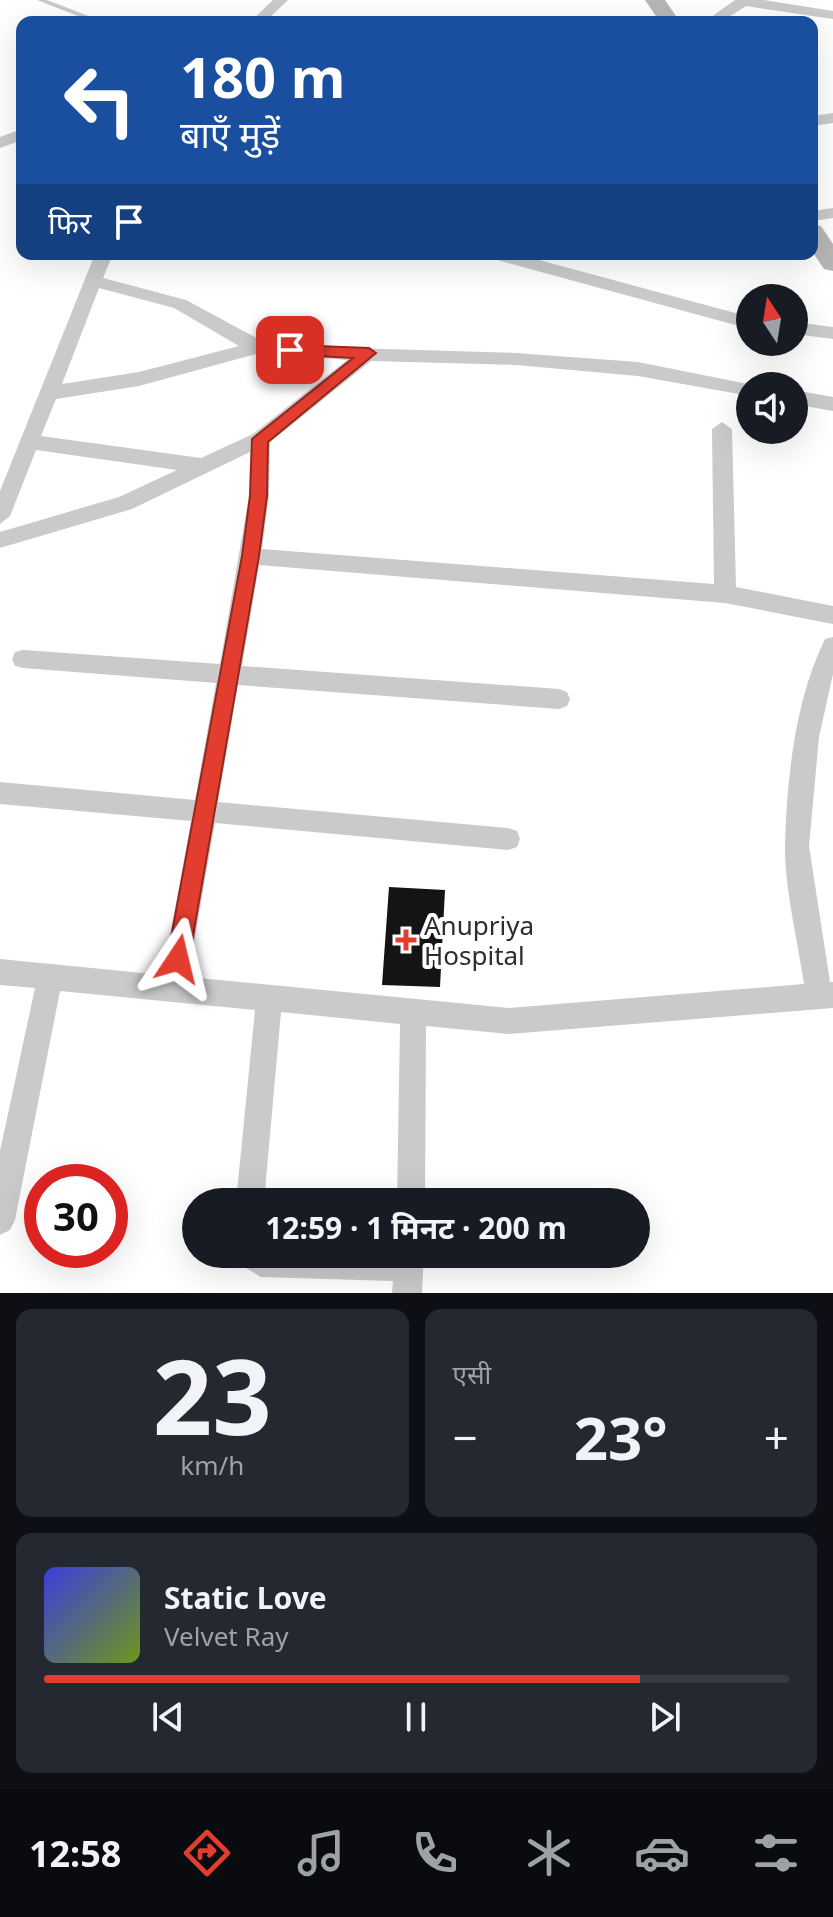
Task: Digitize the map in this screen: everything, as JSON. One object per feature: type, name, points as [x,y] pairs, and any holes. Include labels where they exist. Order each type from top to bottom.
[{"type":"main road","points":[[818,238],[833,263]]},
{"type":"street","points":[[264,16],[281,0]]},
{"type":"street","points":[[720,16],[743,1],[833,15]]},
{"type":"street","points":[[0,516],[102,260]]},
{"type":"street","points":[[518,260],[736,319]]},
{"type":"street","points":[[94,281],[180,304],[240,340],[260,347],[319,353],[369,353],[638,369],[736,386]]},
{"type":"street","points":[[808,330],[833,333]]},
{"type":"street","points":[[49,393],[139,379],[260,347]]},
{"type":"street","points":[[0,540],[125,503],[260,439],[369,353]]},
{"type":"street","points":[[808,400],[833,404]]},
{"type":"street","points":[[722,429],[725,594]]},
{"type":"street","points":[[173,989],[250,556],[259,496],[260,439]]},
{"type":"street","points":[[29,442],[203,466]]},
{"type":"street","points":[[250,556],[725,594],[833,615]]},
{"type":"street","points":[[0,972],[509,1021],[826,996],[797,846],[807,737],[820,679],[833,646]]},
{"type":"street","points":[[23,659],[559,699]]},
{"type":"street","points":[[0,793],[508,839]]},
{"type":"street","points":[[0,1220],[50,977]]},
{"type":"street","points":[[251,1188],[269,999]]},
{"type":"street","points":[[411,1188],[413,1014]]},
{"type":"street","points":[[359,1268],[408,1271]]},
{"type":"lane","points":[[41,0],[84,16]]},
{"type":"building","points":[[389,887],[445,890],[440,987],[382,985]]},
{"type":"place","name":"Anupriya Hospital","points":[[406,940]]},
{"type":"route","points":[[178,959],[250,556],[259,496],[260,439],[369,353],[290,350]]}]
